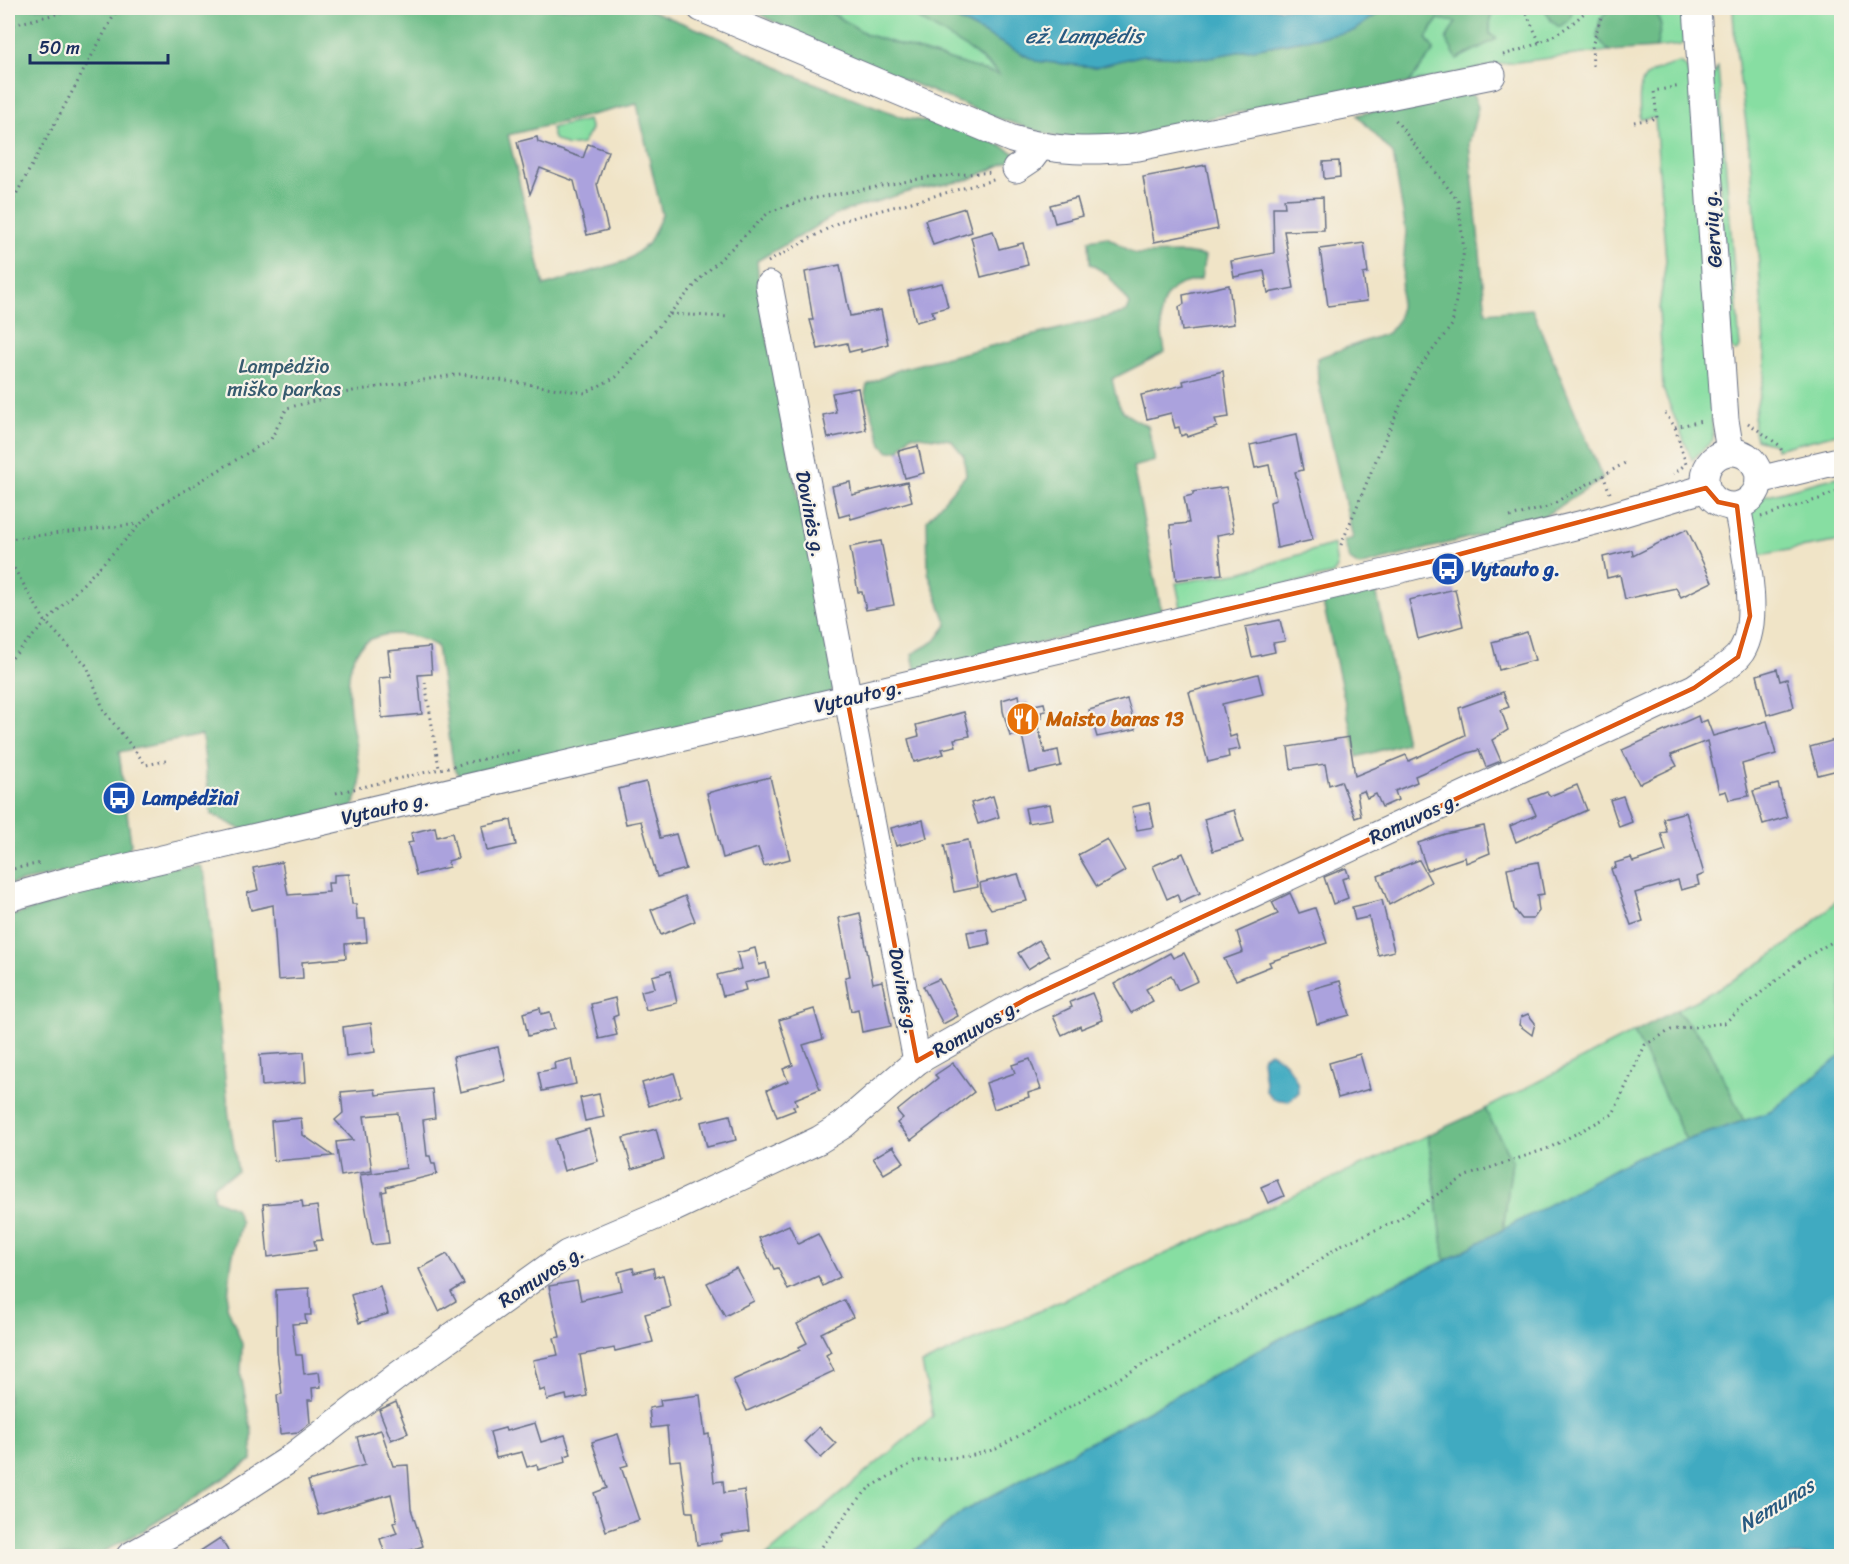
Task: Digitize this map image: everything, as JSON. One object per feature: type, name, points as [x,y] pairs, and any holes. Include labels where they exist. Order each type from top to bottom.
[{"type":"street","points":[[701,8],[1012,139],[1040,147],[1097,152],[1138,147],[1491,75]]},
{"type":"street","name":"Gervių g.","points":[[1697,8],[1725,420],[1730,451]]},
{"type":"street","points":[[1016,169],[1031,159],[1040,147]]},
{"type":"street","name":"Dovinės g.","points":[[769,285],[917,1061]]},
{"type":"street","points":[[1730,451],[1748,456],[1758,471],[1759,480],[1752,497],[1738,515],[1718,502],[1706,488],[1707,468],[1712,459],[1730,451]]},
{"type":"street","points":[[1759,480],[1842,460]]},
{"type":"street","name":"Vytauto g.","points":[[8,898],[68,881],[1172,624],[1675,500],[1706,488]]},
{"type":"street","name":"Romuvos g.","points":[[130,1557],[202,1516],[287,1461],[400,1374],[567,1254],[672,1209],[819,1140],[843,1125],[917,1061],[1028,998],[1694,688],[1738,657],[1748,632],[1749,587],[1738,515]]},
{"type":"path","points":[[8,26],[80,8]]},
{"type":"path","points":[[8,209],[118,8]]},
{"type":"path","points":[[1524,8],[1541,45]]},
{"type":"path","points":[[1593,66],[1592,46],[1604,8]]},
{"type":"path","points":[[1634,122],[1657,118],[1654,91],[1680,86]]},
{"type":"path","points":[[1341,545],[1381,448],[1415,374],[1452,325],[1464,250],[1458,201],[1397,123],[1383,97]]},
{"type":"path","points":[[769,285],[765,263],[841,221],[996,180],[1016,169]]},
{"type":"path","points":[[8,662],[157,507],[271,439],[287,408],[353,391],[461,374],[585,393],[616,377],[703,276],[769,212],[805,200],[930,177],[1016,169]]},
{"type":"path","points":[[669,314],[730,317]]},
{"type":"path","points":[[1665,413],[1675,427],[1686,464],[1673,473],[1675,500]]},
{"type":"path","points":[[1675,427],[1702,421]]},
{"type":"path","points":[[1502,519],[1547,507],[1625,463]]},
{"type":"path","points":[[1738,515],[1819,499],[1842,489]]},
{"type":"path","points":[[8,539],[141,524]]},
{"type":"path","points":[[8,558],[45,621],[87,666],[104,711],[146,765],[170,760]]},
{"type":"path","points":[[425,682],[442,794]]},
{"type":"path","points":[[815,1557],[860,1496],[916,1461],[970,1456],[996,1449],[1295,1277],[1341,1245],[1396,1221],[1466,1176],[1549,1148],[1613,1114],[1645,1045],[1671,1030],[1724,1023],[1800,961],[1842,936]]},
{"type":"highlighted area","points":[[1706,488],[1718,502],[1737,506],[1750,616],[1738,657],[1694,688],[1028,998],[917,1061],[847,698],[1442,559]]},
{"type":"green space","name":"Lampėdžio miško parkas","points":[[8,8],[645,8],[720,38],[791,74],[905,118],[966,128],[1021,156],[968,180],[911,191],[839,213],[757,261],[761,305],[835,685],[831,693],[461,780],[453,764],[437,646],[407,635],[384,635],[360,647],[352,662],[349,703],[360,785],[353,807],[245,831],[211,814],[202,735],[119,752],[131,843],[128,853],[119,861],[11,884],[8,882]],"holes":[[[637,104],[662,215],[649,243],[626,261],[544,286],[508,135]]]},
{"type":"green space","points":[[748,8],[823,8],[868,35],[999,75],[978,56],[906,8],[935,8],[1036,61],[1095,67],[1143,55],[1204,58],[1353,31],[1386,8],[1495,8],[1490,19],[1490,34],[1497,39],[1457,59],[1446,39],[1456,22],[1438,19],[1426,38],[1434,50],[1409,83],[1223,115],[1110,142],[1057,137],[991,116],[806,39]]},
{"type":"green space","points":[[823,8],[906,8],[918,19],[958,40],[1001,76],[868,35]]},
{"type":"green space","points":[[1495,8],[1544,8],[1551,20],[1573,8],[1610,8],[1600,20],[1597,37],[1609,51],[1500,64],[1409,83],[1434,50],[1426,38],[1438,19],[1457,21],[1496,39],[1490,34],[1490,19]]},
{"type":"green space","points":[[1544,8],[1573,8],[1570,19],[1559,27],[1551,20]]},
{"type":"green space","points":[[1610,8],[1655,8],[1661,26],[1656,48],[1609,51],[1597,37],[1600,20]]},
{"type":"green space","points":[[1655,8],[1684,8],[1687,40],[1681,45],[1656,48],[1660,26]]},
{"type":"green space","points":[[1733,8],[1841,8],[1841,433],[1776,449],[1775,444],[1756,439],[1754,430],[1755,411],[1763,383],[1765,364],[1748,139]]},
{"type":"green space","points":[[1679,63],[1686,67],[1691,80],[1713,440],[1692,460],[1663,389],[1659,309],[1666,261],[1655,118],[1640,119],[1639,106],[1644,80],[1656,71]]},
{"type":"green space","points":[[1718,67],[1740,347],[1735,352],[1731,347],[1712,77]]},
{"type":"green space","points":[[1463,91],[1474,96],[1478,107],[1469,143],[1486,313],[1532,309],[1603,479],[1538,520],[1359,566],[1350,560],[1344,541],[1353,538],[1318,381],[1317,358],[1388,333],[1399,319],[1406,231],[1393,154],[1357,115]]},
{"type":"green space","points":[[588,120],[591,130],[582,144],[567,146],[554,139],[551,128]]},
{"type":"green space","points":[[1107,237],[1135,254],[1184,253],[1205,256],[1201,279],[1177,286],[1168,294],[1164,302],[1161,327],[1165,352],[1112,379],[1116,398],[1122,409],[1131,418],[1148,426],[1155,461],[1133,467],[1162,614],[916,673],[912,654],[935,641],[947,625],[928,572],[927,520],[966,475],[964,456],[951,440],[911,435],[899,450],[889,452],[882,445],[865,393],[867,385],[900,369],[1127,312],[1130,304],[1107,274],[1090,264],[1089,240]]},
{"type":"green space","points":[[1841,476],[1841,541],[1754,556],[1749,515],[1757,502],[1764,496]]},
{"type":"green space","points":[[1334,544],[1337,568],[1333,574],[1181,608],[1176,583],[1243,572]]},
{"type":"green space","points":[[1375,584],[1406,743],[1357,757],[1322,598]]},
{"type":"green space","points":[[200,866],[205,876],[229,1117],[238,1172],[213,1185],[214,1199],[235,1208],[241,1223],[232,1259],[227,1306],[242,1344],[241,1375],[252,1433],[252,1460],[144,1530],[95,1556],[8,1556],[8,917],[172,867]]},
{"type":"green space","points":[[1841,895],[1841,1056],[1770,1112],[1744,1121],[1707,1044],[1676,1010],[1742,975],[1786,945]]},
{"type":"green space","points":[[1676,1010],[1707,1044],[1744,1121],[1686,1140],[1634,1032]]},
{"type":"green space","points":[[1634,1032],[1686,1140],[1636,1157],[1503,1230],[1512,1161],[1485,1109]]},
{"type":"green space","points":[[1485,1109],[1512,1161],[1503,1230],[1445,1261],[1428,1135]]},
{"type":"green space","points":[[1428,1135],[1445,1261],[1318,1318],[964,1511],[908,1556],[766,1556],[933,1416],[922,1364]]},
{"type":"water","name":"ež. Lampėdis","points":[[935,8],[1386,8],[1353,31],[1204,58],[1143,55],[1095,67],[1036,61]]},
{"type":"water","points":[[1270,1052],[1286,1064],[1294,1075],[1298,1093],[1289,1101],[1273,1099],[1266,1091],[1262,1060],[1263,1056]]},
{"type":"water","name":"Nemunas","points":[[1841,1056],[1841,1556],[908,1556],[964,1511],[1318,1318],[1445,1261],[1636,1157],[1770,1112]]},
{"type":"building","points":[[537,137],[538,142],[583,158],[588,144],[608,151],[597,184],[608,230],[587,235],[574,181],[540,168],[530,194],[517,142]]},
{"type":"building","points":[[1339,161],[1340,177],[1324,179],[1323,162]]},
{"type":"building","points":[[1206,165],[1218,229],[1154,242],[1143,177]]},
{"type":"building","points":[[1323,197],[1324,230],[1284,231],[1294,288],[1268,293],[1264,271],[1234,277],[1231,261],[1274,253],[1273,207],[1285,207],[1284,199]]},
{"type":"building","points":[[1077,198],[1082,216],[1055,223],[1050,205]]},
{"type":"building","points":[[965,208],[972,232],[933,245],[925,220]]},
{"type":"building","points":[[993,231],[999,249],[1023,243],[1028,265],[981,277],[971,237]]},
{"type":"building","points":[[1364,243],[1368,273],[1363,274],[1367,301],[1328,306],[1320,249]]},
{"type":"building","points":[[840,265],[850,316],[881,310],[888,344],[861,352],[861,349],[849,352],[847,343],[818,349],[810,320],[813,320],[805,272]]},
{"type":"building","points":[[942,283],[948,307],[932,311],[934,317],[916,322],[908,291]]},
{"type":"building","points":[[1229,285],[1234,324],[1182,331],[1179,307],[1184,304],[1183,295]]},
{"type":"building","points":[[1223,371],[1229,417],[1215,419],[1217,427],[1187,437],[1186,434],[1181,436],[1179,427],[1175,428],[1171,413],[1147,419],[1141,395],[1184,385],[1183,381]]},
{"type":"building","points":[[858,388],[866,430],[828,438],[823,415],[836,412],[832,393]]},
{"type":"building","points":[[1296,435],[1303,470],[1295,472],[1313,540],[1277,548],[1270,502],[1276,500],[1269,465],[1255,468],[1250,445]]},
{"type":"building","points":[[918,446],[924,473],[905,478],[898,451]]},
{"type":"building","points":[[850,482],[852,495],[907,482],[912,501],[851,519],[850,514],[839,517],[832,486]]},
{"type":"building","points":[[1226,487],[1234,532],[1217,535],[1222,574],[1176,580],[1170,525],[1189,523],[1184,497],[1193,495],[1193,492]]},
{"type":"building","points":[[1687,529],[1712,582],[1681,597],[1676,588],[1625,599],[1620,575],[1607,578],[1603,557],[1632,550],[1633,556]]},
{"type":"building","points":[[881,541],[894,605],[866,610],[862,592],[858,592],[850,547]]},
{"type":"building","points":[[1455,589],[1463,626],[1418,639],[1409,600]]},
{"type":"building","points":[[1280,620],[1285,641],[1273,643],[1275,652],[1252,657],[1245,627]]},
{"type":"building","points":[[1527,632],[1535,660],[1499,670],[1492,642]]},
{"type":"building","points":[[430,647],[432,674],[418,675],[422,714],[382,718],[379,678],[391,677],[388,651]]},
{"type":"building","points":[[1777,669],[1780,681],[1787,679],[1794,707],[1767,715],[1757,675]]},
{"type":"building","points":[[1258,674],[1263,694],[1222,704],[1230,737],[1236,735],[1240,749],[1228,751],[1229,757],[1208,762],[1189,692]]},
{"type":"building","points":[[1503,692],[1509,707],[1501,710],[1508,730],[1492,740],[1501,761],[1486,767],[1479,750],[1468,753],[1415,776],[1417,782],[1395,791],[1398,800],[1382,807],[1376,794],[1367,798],[1364,791],[1357,793],[1361,816],[1355,818],[1341,781],[1329,785],[1325,764],[1291,769],[1288,747],[1349,737],[1355,776],[1406,755],[1409,761],[1465,735],[1459,708]]},
{"type":"building","points":[[1019,695],[1020,701],[1028,700],[1030,706],[1044,703],[1046,711],[1041,712],[1042,717],[1036,719],[1045,753],[1058,750],[1061,766],[1030,773],[1022,735],[1010,736],[1003,711],[1002,700]]},
{"type":"building","points":[[1127,699],[1136,729],[1097,737],[1089,710]]},
{"type":"building","points":[[964,712],[970,736],[954,739],[956,746],[942,749],[944,754],[914,762],[908,739],[919,736],[916,725]]},
{"type":"building","points":[[1698,716],[1700,723],[1707,720],[1713,736],[1767,721],[1776,754],[1742,764],[1749,796],[1729,800],[1726,791],[1719,793],[1707,741],[1671,755],[1677,766],[1639,784],[1622,750]]},
{"type":"building","points":[[1842,738],[1842,769],[1818,775],[1810,747]]},
{"type":"building","points":[[770,777],[790,859],[764,866],[758,848],[723,858],[707,793]]},
{"type":"building","points":[[646,782],[660,838],[676,834],[686,869],[657,877],[641,821],[626,824],[618,789]]},
{"type":"building","points":[[1778,784],[1787,817],[1763,824],[1753,791]]},
{"type":"building","points":[[1577,785],[1587,810],[1516,842],[1510,826],[1536,815],[1529,799],[1547,792],[1550,796]]},
{"type":"building","points":[[993,796],[999,817],[978,824],[971,803]]},
{"type":"building","points":[[1623,796],[1632,822],[1619,827],[1610,800]]},
{"type":"building","points":[[1149,803],[1154,827],[1137,830],[1132,807]]},
{"type":"building","points":[[1050,804],[1053,819],[1028,823],[1025,808]]},
{"type":"building","points":[[1234,810],[1243,842],[1213,851],[1204,819]]},
{"type":"building","points":[[1686,812],[1704,874],[1697,877],[1699,885],[1681,890],[1678,880],[1635,893],[1643,921],[1631,925],[1611,869],[1616,867],[1615,863],[1631,858],[1633,862],[1666,851],[1661,833],[1667,832],[1663,818]]},
{"type":"building","points":[[511,820],[516,845],[487,851],[482,826]]},
{"type":"building","points":[[923,820],[927,838],[896,846],[891,828]]},
{"type":"building","points":[[1484,826],[1490,853],[1466,863],[1465,857],[1427,870],[1418,843],[1445,834]]},
{"type":"building","points":[[435,827],[437,837],[452,833],[458,858],[448,861],[449,867],[416,875],[408,843],[413,842],[411,833]]},
{"type":"building","points":[[1107,839],[1125,871],[1097,887],[1078,855]]},
{"type":"building","points":[[968,840],[978,887],[954,892],[944,845]]},
{"type":"building","points":[[1183,853],[1200,893],[1180,902],[1177,894],[1167,899],[1153,866]]},
{"type":"building","points":[[1419,860],[1431,882],[1389,905],[1378,876]]},
{"type":"building","points":[[282,862],[288,895],[329,892],[328,883],[334,883],[334,875],[349,874],[352,904],[356,904],[357,919],[365,919],[367,942],[345,944],[346,958],[302,962],[303,978],[278,980],[273,905],[251,910],[247,893],[258,890],[253,868]]},
{"type":"building","points":[[1538,862],[1544,894],[1537,895],[1539,911],[1533,919],[1522,919],[1514,909],[1507,868]]},
{"type":"building","points":[[1346,868],[1349,877],[1342,879],[1348,898],[1333,904],[1324,877]]},
{"type":"building","points":[[1018,874],[1027,901],[991,909],[982,895],[980,883]]},
{"type":"building","points":[[1290,893],[1299,913],[1315,908],[1327,943],[1269,962],[1271,966],[1236,980],[1224,959],[1243,952],[1237,932],[1278,914],[1272,902]]},
{"type":"building","points":[[685,896],[695,921],[661,935],[651,910]]},
{"type":"building","points":[[1382,900],[1394,951],[1378,955],[1369,917],[1355,920],[1352,907]]},
{"type":"building","points":[[860,913],[873,983],[882,981],[891,1026],[862,1032],[858,1009],[851,1011],[845,977],[850,976],[839,918]]},
{"type":"building","points":[[987,929],[990,944],[970,948],[967,932]]},
{"type":"building","points":[[1039,940],[1049,956],[1028,969],[1018,953]]},
{"type":"building","points":[[755,948],[759,965],[766,963],[769,977],[744,983],[746,990],[723,996],[717,975],[741,969],[737,953]]},
{"type":"building","points":[[1170,953],[1173,958],[1184,953],[1198,981],[1178,990],[1171,975],[1146,989],[1153,1001],[1131,1013],[1114,984]]},
{"type":"building","points":[[670,971],[677,1003],[646,1010],[641,991],[655,988],[652,976]]},
{"type":"building","points":[[939,979],[958,1016],[943,1024],[923,986]]},
{"type":"building","points":[[1340,981],[1350,1015],[1317,1024],[1308,990]]},
{"type":"building","points":[[1092,993],[1103,1020],[1081,1029],[1080,1026],[1062,1035],[1053,1016],[1072,1007],[1070,1002]]},
{"type":"building","points":[[615,998],[618,1015],[613,1017],[617,1035],[599,1039],[591,1004]]},
{"type":"building","points":[[540,1008],[541,1014],[550,1012],[554,1029],[528,1036],[523,1013]]},
{"type":"building","points":[[814,1009],[823,1039],[803,1045],[820,1089],[795,1099],[797,1105],[793,1106],[795,1110],[777,1117],[767,1090],[788,1081],[783,1069],[793,1065],[779,1020]]},
{"type":"building","points":[[1528,1014],[1535,1023],[1532,1035],[1519,1025],[1521,1017]]},
{"type":"building","points":[[371,1023],[375,1052],[346,1056],[343,1027]]},
{"type":"building","points":[[498,1047],[506,1081],[460,1092],[453,1057]]},
{"type":"building","points":[[304,1052],[306,1082],[262,1086],[260,1055]]},
{"type":"building","points":[[1360,1054],[1370,1089],[1338,1098],[1329,1063]]},
{"type":"building","points":[[571,1059],[576,1084],[542,1091],[538,1072],[555,1069],[554,1063]]},
{"type":"building","points":[[1030,1059],[1041,1089],[1028,1093],[1029,1097],[994,1109],[986,1083],[1015,1073],[1012,1065]]},
{"type":"building","points":[[953,1063],[974,1092],[911,1140],[897,1123],[903,1118],[897,1111],[938,1078],[935,1075]]},
{"type":"building","points":[[674,1073],[681,1096],[649,1106],[642,1083]]},
{"type":"building","points":[[375,1089],[376,1095],[432,1089],[435,1118],[423,1120],[427,1156],[430,1156],[432,1164],[435,1164],[437,1174],[386,1187],[387,1191],[382,1192],[389,1243],[372,1245],[360,1175],[406,1168],[398,1113],[364,1116],[372,1171],[341,1176],[336,1142],[353,1140],[335,1120],[343,1113],[341,1092]]},
{"type":"building","points":[[599,1094],[604,1117],[585,1121],[580,1098]]},
{"type":"building","points":[[730,1115],[736,1140],[707,1147],[701,1122]]},
{"type":"building","points":[[301,1118],[303,1135],[333,1156],[274,1161],[271,1121]]},
{"type":"building","points":[[589,1129],[598,1161],[564,1171],[555,1139]]},
{"type":"building","points":[[656,1129],[664,1159],[632,1169],[623,1138]]},
{"type":"building","points":[[893,1146],[904,1162],[884,1174],[873,1158]]},
{"type":"building","points":[[1277,1180],[1284,1196],[1268,1203],[1261,1187]]},
{"type":"building","points":[[302,1201],[303,1208],[317,1206],[322,1240],[314,1241],[316,1250],[268,1257],[263,1204]]},
{"type":"building","points":[[789,1225],[798,1244],[818,1234],[840,1277],[823,1286],[818,1276],[788,1290],[778,1268],[774,1269],[759,1238]]},
{"type":"building","points":[[447,1254],[464,1284],[451,1292],[456,1301],[439,1311],[419,1269]]},
{"type":"building","points":[[633,1268],[634,1273],[653,1268],[655,1277],[663,1275],[671,1307],[645,1314],[653,1342],[615,1351],[614,1348],[580,1355],[587,1396],[567,1400],[566,1395],[547,1400],[545,1389],[540,1391],[533,1360],[558,1355],[554,1338],[560,1337],[549,1286],[577,1281],[581,1300],[622,1290],[618,1272]]},
{"type":"building","points":[[736,1268],[754,1301],[725,1316],[707,1283]]},
{"type":"building","points":[[380,1286],[388,1314],[359,1323],[351,1295]]},
{"type":"building","points":[[309,1288],[311,1315],[305,1315],[306,1323],[292,1324],[296,1355],[302,1355],[304,1374],[319,1372],[321,1387],[312,1388],[313,1400],[308,1400],[310,1423],[298,1432],[280,1434],[277,1395],[282,1394],[277,1352],[276,1290]]},
{"type":"building","points":[[844,1300],[853,1317],[821,1333],[831,1352],[826,1355],[834,1371],[747,1411],[733,1380],[800,1350],[799,1347],[807,1343],[797,1324]]},
{"type":"building","points":[[700,1395],[705,1435],[709,1434],[714,1482],[723,1481],[724,1493],[744,1490],[749,1531],[721,1535],[722,1541],[697,1545],[693,1512],[687,1512],[680,1460],[670,1461],[667,1426],[651,1428],[649,1408],[661,1406],[660,1400]]},
{"type":"building","points":[[396,1402],[408,1433],[391,1440],[379,1410]]},
{"type":"building","points":[[535,1423],[541,1442],[565,1435],[571,1454],[565,1456],[566,1462],[538,1470],[537,1464],[527,1467],[522,1452],[496,1458],[490,1432],[505,1428],[506,1431]]},
{"type":"building","points":[[819,1427],[836,1444],[821,1458],[805,1441]]},
{"type":"building","points":[[381,1430],[393,1466],[408,1465],[411,1509],[423,1546],[391,1557],[386,1557],[380,1539],[397,1533],[393,1523],[397,1521],[391,1494],[318,1515],[308,1481],[365,1465],[357,1437]]},
{"type":"building","points":[[618,1434],[628,1465],[621,1467],[639,1520],[606,1531],[594,1493],[607,1488],[592,1442]]},
{"type":"building","points":[[220,1538],[232,1557],[191,1557]]},
{"type":"place","name":"Vytauto g.","points":[[1448,569]]},
{"type":"place","name":"Maisto baras 13","points":[[1023,719]]},
{"type":"place","name":"Lampėdžiai","points":[[119,798]]}]
